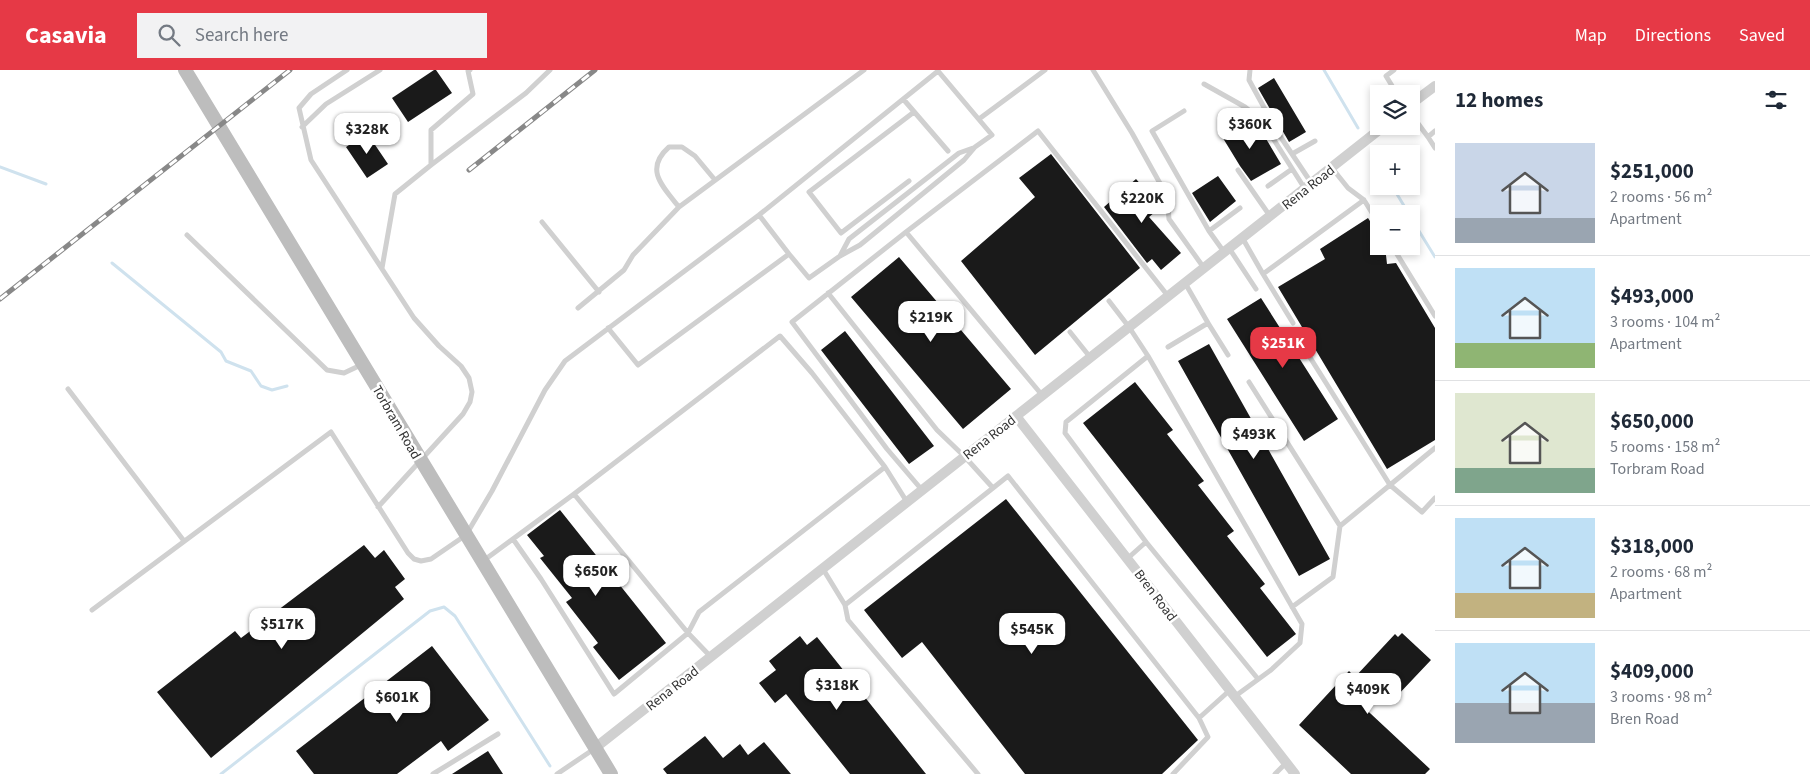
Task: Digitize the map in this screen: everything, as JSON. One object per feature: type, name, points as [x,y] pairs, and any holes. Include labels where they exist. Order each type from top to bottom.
[{"type":"main road","name":"Torbram Road","points":[[185,70],[610,774]]},
{"type":"street","points":[[1420,97],[1435,86]]},
{"type":"street","name":"Rena Road","points":[[596,748],[1373,135]]},
{"type":"street","name":"Bren Road","points":[[1016,416],[1295,774]]},
{"type":"lane","points":[[347,70],[310,94],[298,108],[311,160],[414,318],[439,346],[461,366],[469,378],[472,392],[470,402],[463,414],[378,507]]},
{"type":"lane","points":[[302,127],[326,104],[380,70]]},
{"type":"lane","points":[[431,165],[431,130],[473,94],[468,71],[470,70]]},
{"type":"lane","points":[[382,268],[395,194],[526,93],[550,70]]},
{"type":"lane","points":[[578,308],[624,270],[633,255],[679,207],[864,70]]},
{"type":"lane","points":[[92,610],[331,432],[408,554],[414,559],[421,561],[431,559],[466,535],[554,377],[565,361],[759,215],[904,100],[938,70],[992,135],[975,147],[964,160],[860,245],[840,256],[809,278],[759,215]]},
{"type":"lane","points":[[978,119],[1045,70]]},
{"type":"lane","points":[[1093,70],[1132,133],[1167,196],[1169,219],[1204,268]]},
{"type":"lane","points":[[1250,70],[1249,80],[1292,154],[1308,187]]},
{"type":"lane","points":[[1392,85],[1386,76],[1394,70]]},
{"type":"lane","points":[[1204,84],[1245,107],[1262,121],[1292,169],[1308,187]]},
{"type":"lane","points":[[904,100],[948,151]]},
{"type":"lane","points":[[1184,111],[1152,131],[1209,231],[1256,289]]},
{"type":"lane","points":[[909,181],[842,233],[809,192],[914,112]]},
{"type":"lane","points":[[1420,126],[1435,148]]},
{"type":"lane","points":[[922,490],[887,449],[792,322],[906,232],[1038,130],[1168,296]]},
{"type":"lane","points":[[1428,137],[1435,131]]},
{"type":"lane","points":[[1292,154],[1315,141]]},
{"type":"lane","points":[[679,207],[658,177],[656,164],[660,155],[669,147],[682,147],[695,156],[715,180]]},
{"type":"lane","points":[[840,256],[848,239],[959,153],[975,147]]},
{"type":"lane","points":[[1332,168],[1348,188],[1364,200],[1370,210]]},
{"type":"lane","points":[[1268,186],[1292,169]]},
{"type":"lane","points":[[1238,170],[1270,217]]},
{"type":"lane","points":[[1263,274],[1364,200]]},
{"type":"lane","points":[[1209,231],[1240,208]]},
{"type":"lane","points":[[542,222],[599,292]]},
{"type":"lane","points":[[906,232],[1042,395]]},
{"type":"lane","points":[[187,234],[327,370],[344,373],[363,364]]},
{"type":"lane","points":[[1242,239],[1293,323]]},
{"type":"lane","points":[[608,328],[638,365],[789,254]]},
{"type":"lane","points":[[1398,255],[1435,316]]},
{"type":"lane","points":[[1185,283],[1228,355]]},
{"type":"lane","points":[[828,294],[937,430],[993,488]]},
{"type":"lane","points":[[1109,301],[1148,356],[1302,624],[1300,643],[1258,679],[1231,694],[1199,718]]},
{"type":"lane","points":[[1168,347],[1208,323]]},
{"type":"lane","points":[[1070,332],[1090,357]]},
{"type":"lane","points":[[482,561],[574,494],[780,336],[812,373],[885,467],[907,502]]},
{"type":"lane","points":[[1306,351],[1390,485],[1422,512],[1435,498]]},
{"type":"lane","points":[[1148,356],[1066,422],[1065,433],[1146,542],[1258,679]]},
{"type":"lane","points":[[1249,382],[1340,526],[1332,577],[1292,607]]},
{"type":"lane","points":[[68,389],[184,541]]},
{"type":"lane","points":[[1340,526],[1435,448]]},
{"type":"lane","points":[[513,539],[541,579],[614,694],[688,633],[699,612],[885,467]]},
{"type":"lane","points":[[845,605],[1008,476],[1199,718],[1208,737],[1173,774]]},
{"type":"lane","points":[[574,494],[688,633],[711,657]]},
{"type":"lane","points":[[1128,558],[1146,542]]},
{"type":"lane","points":[[822,569],[845,605],[848,620],[978,774]]},
{"type":"lane","points":[[434,774],[498,734]]},
{"type":"lane","points":[[557,774],[596,748]]},
{"type":"lane","points":[[1275,774],[1286,763]]},
{"type":"building","points":[[436,70],[452,93],[408,122],[392,98]]},
{"type":"building","points":[[1274,78],[1306,132],[1289,142],[1258,88]]},
{"type":"building","points":[[1235,120],[1244,135],[1259,127],[1281,164],[1251,181],[1218,130]]},
{"type":"building","points":[[367,133],[388,164],[367,178],[346,147]]},
{"type":"building","points":[[1051,154],[1140,268],[1035,355],[961,261],[1035,197],[1019,178]]},
{"type":"building","points":[[1218,176],[1236,201],[1210,222],[1192,193]]},
{"type":"building","points":[[1136,179],[1161,207],[1149,217],[1181,253],[1161,270],[1152,259],[1147,263],[1104,207]]},
{"type":"building","points":[[1368,218],[1370,221],[1370,255],[1386,255],[1387,264],[1396,263],[1435,328],[1435,440],[1387,469],[1278,287],[1325,259],[1320,249]]},
{"type":"building","points":[[899,257],[1011,389],[963,429],[851,297]]},
{"type":"building","points":[[1261,298],[1338,419],[1304,441],[1227,319]]},
{"type":"building","points":[[845,331],[934,446],[909,464],[821,350]]},
{"type":"building","points":[[1209,344],[1330,559],[1299,576],[1178,361]]},
{"type":"building","points":[[1135,382],[1173,430],[1167,434],[1204,481],[1198,485],[1234,531],[1227,536],[1265,584],[1260,588],[1296,634],[1267,657],[1083,423]]},
{"type":"building","points":[[1006,499],[1198,740],[1162,774],[1025,774],[922,642],[902,658],[864,610]]},
{"type":"building","points":[[560,510],[666,643],[619,680],[593,647],[598,643],[566,602],[572,598],[540,558],[544,556],[527,535]]},
{"type":"building","points":[[364,545],[375,558],[384,550],[405,579],[395,587],[404,599],[211,758],[157,692],[235,631],[241,638]]},
{"type":"building","points":[[1402,633],[1431,660],[1396,697],[1376,679],[1356,700],[1430,769],[1425,774],[1351,774],[1299,725],[1349,671],[1355,677],[1395,634],[1398,637]]},
{"type":"building","points":[[800,636],[807,645],[817,637],[926,774],[850,774],[786,694],[775,703],[759,683],[776,670],[769,661]]},
{"type":"building","points":[[432,646],[489,720],[448,751],[441,741],[397,774],[314,774],[296,751]]},
{"type":"building","points":[[705,736],[723,758],[740,744],[748,755],[764,742],[791,774],[667,774],[663,769]]},
{"type":"building","points":[[488,751],[503,774],[452,774]]},
{"type":"waterway","points":[[1324,70],[1358,128]]},
{"type":"waterway","points":[[0,167],[46,184]]},
{"type":"waterway","points":[[1397,195],[1404,205]]},
{"type":"waterway","points":[[1420,233],[1435,257]]},
{"type":"waterway","points":[[112,263],[221,352],[226,361],[251,371],[261,386],[272,390],[287,386]]},
{"type":"waterway","points":[[221,774],[430,611],[444,607],[455,616],[550,766]]},
{"type":"railway","points":[[0,299],[290,70]]},
{"type":"railway","points":[[469,170],[595,70]]}]
